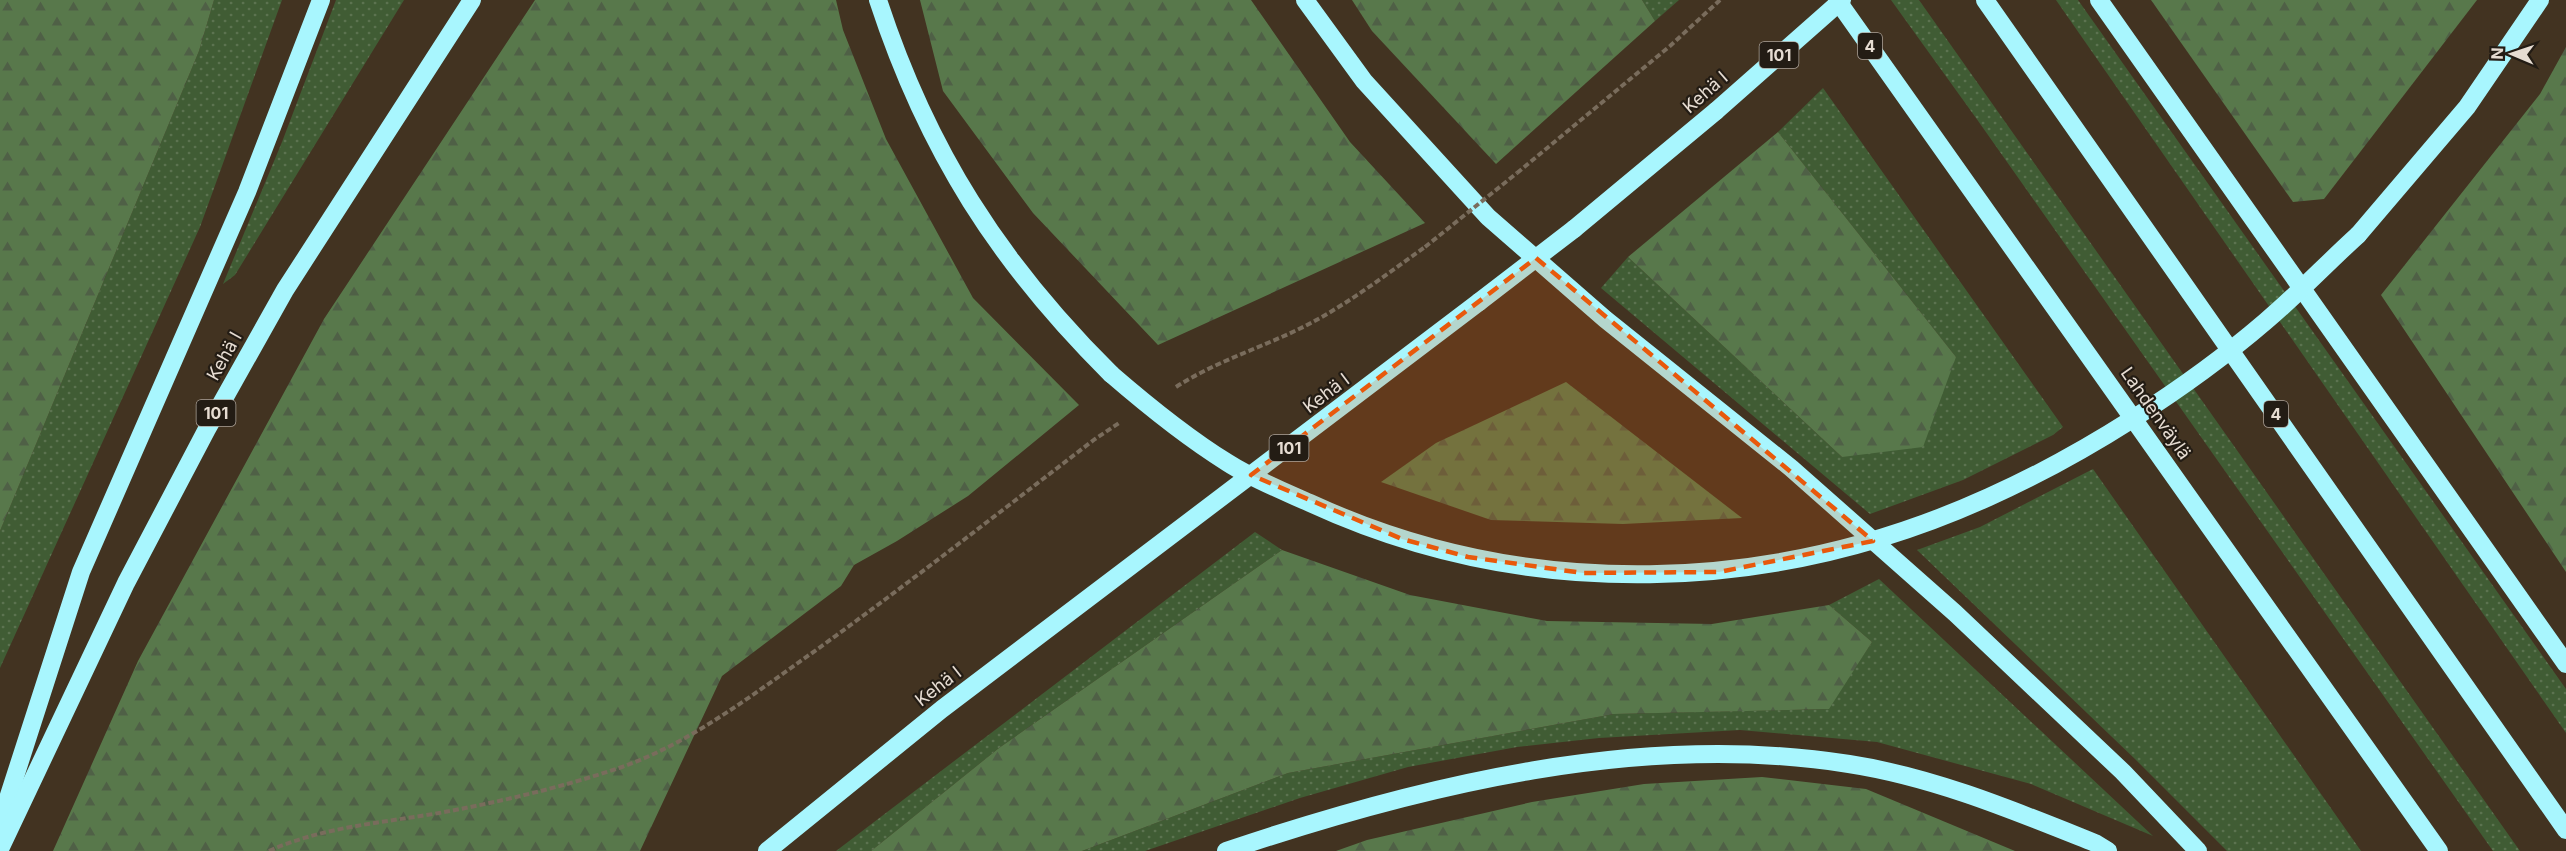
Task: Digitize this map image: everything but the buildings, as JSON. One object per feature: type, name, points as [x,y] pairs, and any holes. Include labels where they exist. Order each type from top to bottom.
[{"type":"highway","points":[[0,823],[81,572],[247,192],[321,0]]},
{"type":"highway","name":"Kehä I","points":[[0,849],[126,584],[207,429],[285,290],[472,0]]},
{"type":"highway","points":[[878,0],[893,46],[918,106],[968,200],[1035,293],[1071,334],[1157,414],[1230,465],[1341,517],[1402,539],[1468,557],[1583,573],[1644,575],[1719,572],[1854,547],[1989,497],[2072,455],[2168,395],[2266,321],[2358,235],[2467,107],[2541,0]]},
{"type":"highway","points":[[1305,0],[1364,81],[1488,217],[1605,319],[1791,468],[1947,605],[2123,772],[2198,851]]},
{"type":"highway","name":"Lahdenväylä","points":[[1836,0],[2439,851]]},
{"type":"highway","name":"Kehä I","points":[[767,851],[978,681],[1574,229],[1716,111],[1842,0]]},
{"type":"highway","name":"4","points":[[1985,0],[2566,830]]},
{"type":"highway","points":[[2099,0],[2566,664]]},
{"type":"highway","points":[[1226,851],[1363,809],[1475,781],[1600,761],[1716,754],[1788,756],[1850,764],[1910,776],[1999,804],[2095,843],[2108,851]]},
{"type":"path","points":[[1175,388],[1195,375],[1299,329],[1364,291],[1425,247],[1517,173],[1670,46],[1720,0]]},
{"type":"path","points":[[269,851],[290,842],[362,824],[439,813],[541,790],[624,766],[667,746],[712,722],[753,695],[862,617],[1095,439],[1125,420]]},
{"type":"highlighted area","points":[[1536,258],[1873,541],[1719,572],[1583,573],[1468,557],[1402,539],[1251,475]]},
{"type":"green space","points":[[0,0],[214,0],[199,51],[0,531]]},
{"type":"green space","points":[[214,0],[282,0],[200,227],[0,668],[0,531],[199,51]]},
{"type":"green space","points":[[336,0],[404,0],[235,275],[223,284],[282,142]]},
{"type":"green space","points":[[535,0],[836,0],[843,30],[886,139],[973,298],[1079,405],[968,496],[854,565],[841,586],[722,676],[640,851],[53,851],[138,661],[324,319]]},
{"type":"green space","points":[[920,0],[1251,0],[1350,142],[1425,223],[1158,345],[1033,213],[943,91]]},
{"type":"green space","points":[[1352,0],[1642,0],[1655,21],[1496,164],[1372,31]]},
{"type":"green space","points":[[1642,0],[1679,0],[1655,21]]},
{"type":"green space","points":[[1891,0],[1919,0],[2520,851],[2493,851]]},
{"type":"green space","points":[[2056,0],[2078,0],[2566,689],[2566,733]]},
{"type":"green space","points":[[2151,0],[2477,0],[2324,199],[2293,202]]},
{"type":"green space","points":[[2566,47],[2566,572],[2381,295],[2540,94]]},
{"type":"green space","points":[[1823,88],[2063,427],[2053,435],[1963,480],[1870,514],[1601,288],[1628,257],[1842,457],[1956,357],[1778,132]]},
{"type":"green space","points":[[1778,132],[1956,357],[1923,447],[1842,457],[1628,257]]},
{"type":"green space","points":[[1566,382],[1742,518],[1623,524],[1491,520],[1381,482],[1436,443]]},
{"type":"green space","points":[[2093,469],[2361,851],[2227,851],[2136,760],[1917,550],[1980,527]]},
{"type":"green space","points":[[1255,532],[1282,550],[999,748],[871,851],[836,851]]},
{"type":"green space","points":[[1282,550],[1410,595],[1547,621],[1712,624],[1829,605],[1872,642],[1829,709],[1614,714],[1288,773],[1082,851],[871,851],[999,748]]},
{"type":"green space","points":[[1879,579],[2153,836],[2031,784],[1877,742],[1740,730],[1599,738],[1517,747],[1408,767],[1300,798],[1145,851],[1082,851],[1288,773],[1614,714],[1828,709],[1872,642],[1829,605]]},
{"type":"green space","points":[[1762,777],[1866,789],[2015,851],[1336,851],[1367,840],[1532,802],[1644,784]]}]
